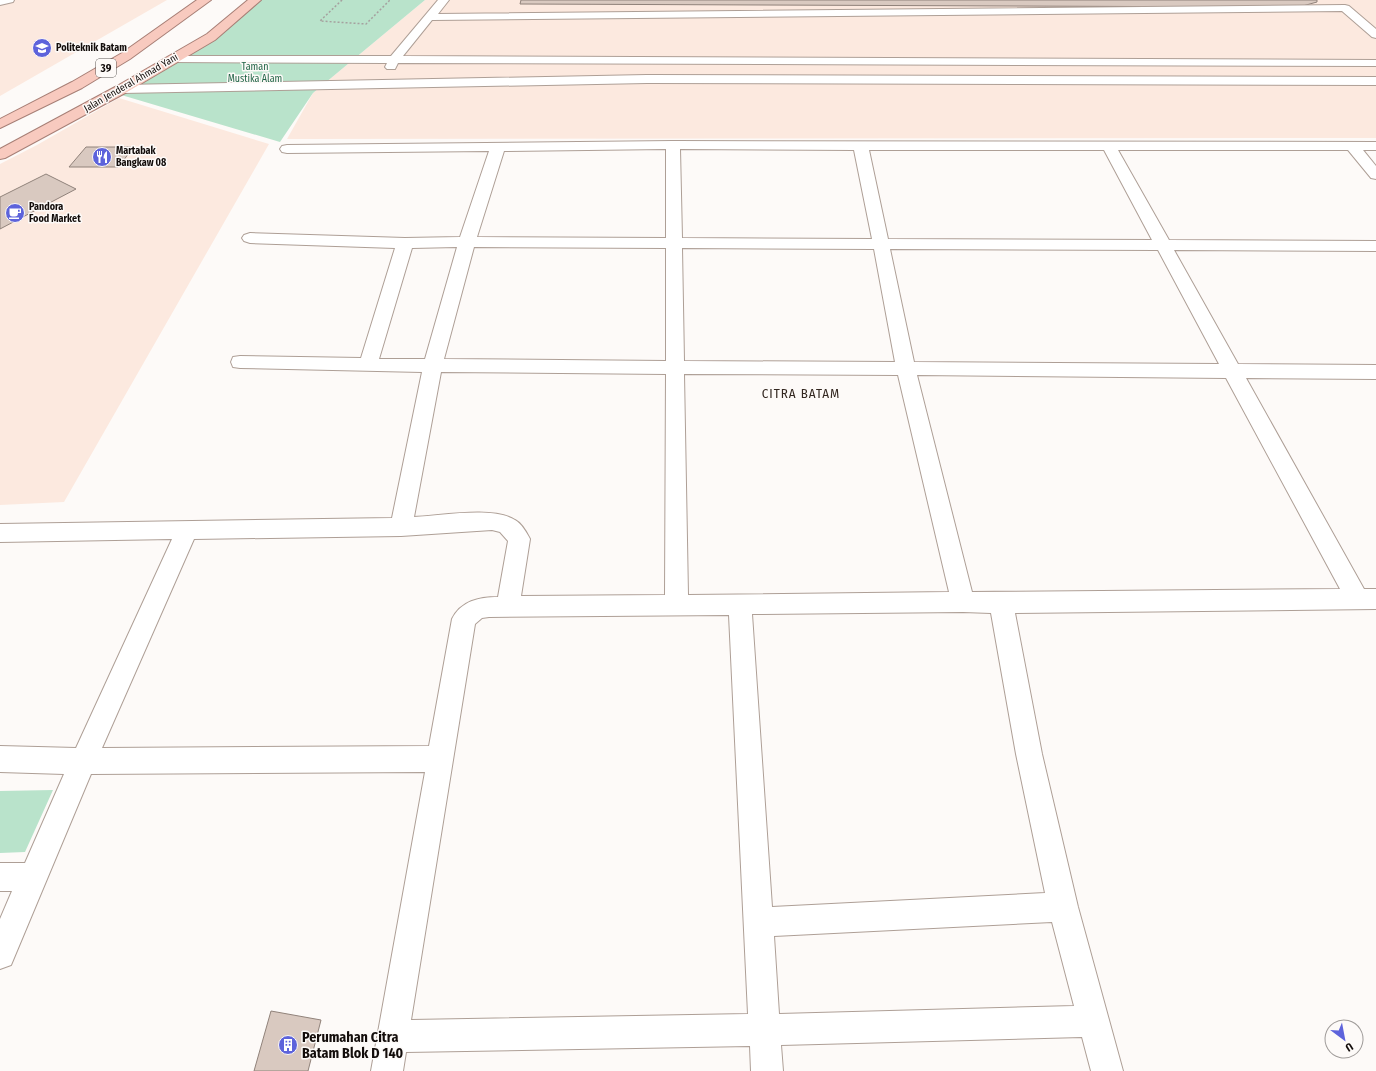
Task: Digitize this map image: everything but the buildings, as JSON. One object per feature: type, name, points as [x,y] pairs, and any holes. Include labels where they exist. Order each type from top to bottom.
[{"type":"highway","name":"39","points":[[0,124],[46,101],[126,56],[205,0]]},
{"type":"highway","name":"Jalan Jenderal Ahmad Yani","points":[[0,155],[122,90],[211,37],[255,0]]},
{"type":"highway","points":[[46,101],[69,101],[75,103],[80,113]]},
{"type":"street","points":[[673,145],[677,604]]},
{"type":"street","points":[[287,149],[673,145],[1376,146]]},
{"type":"street","points":[[861,146],[906,368],[963,602]]},
{"type":"street","points":[[387,1071],[464,619],[476,609],[508,606],[677,604],[1001,603],[1366,599],[1232,371],[1109,146]]},
{"type":"street","points":[[1352,146],[1376,175]]},
{"type":"street","points":[[401,527],[433,365],[467,242],[498,147]]},
{"type":"street","points":[[250,238],[405,243],[1163,244],[1376,246]]},
{"type":"street","points":[[368,365],[405,243]]},
{"type":"street","points":[[240,362],[368,365],[1376,372]]},
{"type":"street","points":[[0,533],[401,527],[492,521],[508,526],[519,539],[508,606]]},
{"type":"street","points":[[0,954],[83,761],[187,530]]},
{"type":"street","points":[[1001,603],[1029,754],[1063,907],[1107,1071]]},
{"type":"street","points":[[740,604],[766,1071]]},
{"type":"street","points":[[0,759],[83,761],[440,759]]},
{"type":"street","points":[[0,877],[33,877]]},
{"type":"street","points":[[758,922],[1063,907]]},
{"type":"street","points":[[393,1036],[764,1030],[1093,1021]]},
{"type":"lane","points":[[0,2],[9,0]]},
{"type":"lane","points":[[384,82],[394,60],[444,0]]},
{"type":"lane","points":[[429,17],[1345,8],[1376,35]]},
{"type":"lane","points":[[174,59],[1376,63]]},
{"type":"lane","points":[[647,79],[651,61]]},
{"type":"lane","points":[[956,62],[962,80]]},
{"type":"lane","points":[[1157,63],[1165,81]]},
{"type":"lane","points":[[122,90],[384,82],[647,79],[1376,81]]},
{"type":"path","points":[[342,0],[320,21],[366,24],[390,0]]},
{"type":"shaded area","name":"Politeknik Batam","points":[[0,0],[167,0],[0,96]]},
{"type":"shaded area","points":[[425,0],[1376,0],[1376,138],[287,139],[313,93]]},
{"type":"shaded area","points":[[119,98],[269,144],[64,502],[0,505],[0,164],[37,145]]},
{"type":"green space","name":"Taman Mustika Alam","points":[[254,0],[425,0],[313,93],[280,142],[118,94],[205,36]]},
{"type":"green space","points":[[53,790],[25,852],[0,853],[0,791]]},
{"type":"place","name":"Politeknik Batam","points":[[42,48]]},
{"type":"place","name":"Martabak Bangkaw 08","points":[[102,157]]},
{"type":"place","name":"Pandora Food Market","points":[[15,213]]},
{"type":"place","name":"Perumahan Citra Batam Blok D 140","points":[[288,1045]]},
{"type":"district","name":"CITRA BATAM","points":[[801,393]]}]
